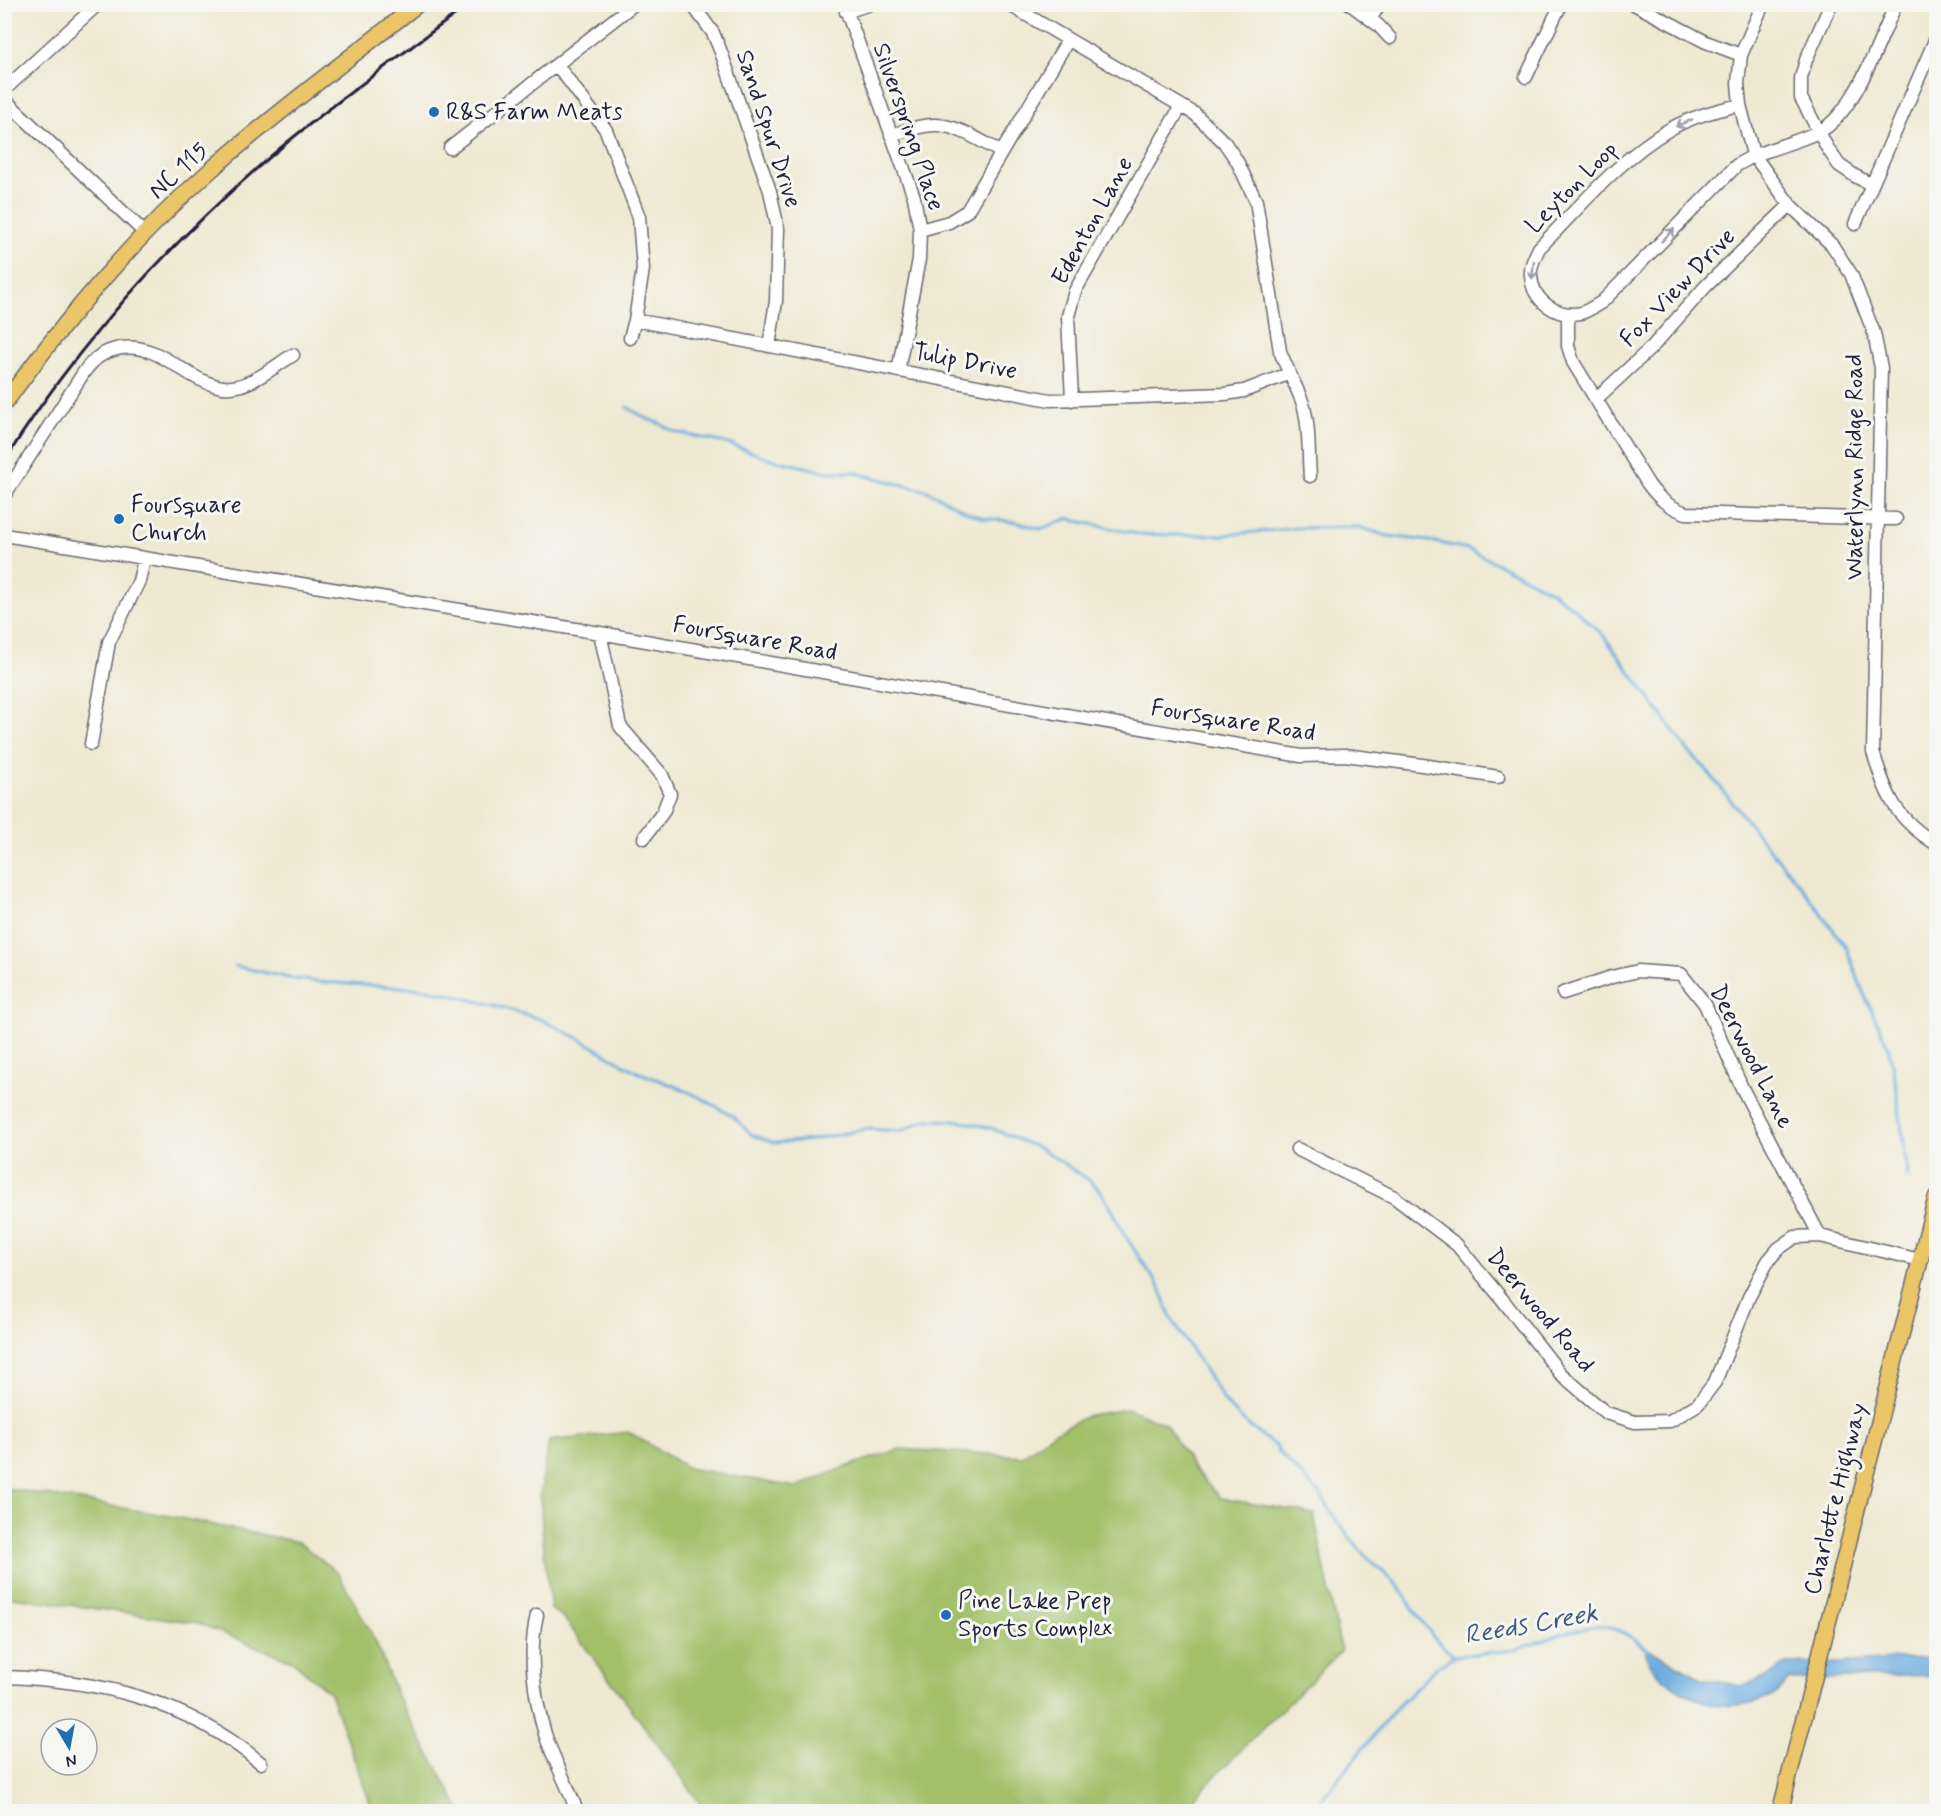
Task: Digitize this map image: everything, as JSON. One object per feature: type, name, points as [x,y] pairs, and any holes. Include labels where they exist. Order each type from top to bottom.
[{"type":"main road","name":"NC 115","points":[[4,404],[43,351],[145,233],[210,170],[418,4]]},
{"type":"main road","name":"Charlotte Highway","points":[[1780,1812],[1936,1198]]},
{"type":"street","points":[[4,90],[98,4]]},
{"type":"street","points":[[450,148],[634,4]]},
{"type":"street","name":"Sand Spur Drive","points":[[692,4],[713,33],[721,52],[770,191],[778,229],[776,301],[769,346]]},
{"type":"street","points":[[845,8],[870,4]]},
{"type":"street","points":[[1008,4],[1194,114],[1224,142],[1237,161],[1256,201],[1280,351],[1306,417],[1310,476]]},
{"type":"street","points":[[1350,4],[1390,38]]},
{"type":"street","points":[[1370,19],[1380,4]]},
{"type":"street","points":[[1526,77],[1561,4]]},
{"type":"street","points":[[1634,4],[1706,42],[1741,55]]},
{"type":"street","name":"Waterlynn Ridge Road","points":[[1763,4],[1741,55],[1738,83],[1740,105],[1753,154],[1790,204],[1832,245],[1851,274],[1874,333],[1881,368],[1873,752],[1884,787],[1896,812],[1936,844]]},
{"type":"street","points":[[1831,4],[1806,60],[1801,78],[1801,98],[1839,165],[1872,185]]},
{"type":"street","points":[[1896,4],[1853,96],[1834,123],[1819,132],[1753,154],[1737,165],[1602,302],[1583,312],[1568,314],[1568,346],[1573,362],[1648,484],[1670,507],[1686,513],[1896,519]]},
{"type":"street","name":"Silverspring Place","points":[[845,8],[914,197],[920,230],[919,259],[898,371]]},
{"type":"street","points":[[1855,224],[1936,38]]},
{"type":"street","points":[[920,230],[949,222],[967,211],[1068,40]]},
{"type":"street","points":[[556,65],[606,130],[639,217],[643,269],[630,338]]},
{"type":"street","points":[[4,99],[145,233]]},
{"type":"street","name":"Leyton Loop","points":[[1568,314],[1542,303],[1534,292],[1530,276],[1532,262],[1539,248],[1620,166],[1645,146],[1671,128],[1710,112],[1740,105]]},
{"type":"street","name":"Edenton Lane","points":[[1072,400],[1068,316],[1075,291],[1181,106]]},
{"type":"street","points":[[891,135],[936,124],[952,128],[1002,152]]},
{"type":"street","name":"Fox View Drive","points":[[1596,399],[1652,347],[1706,286],[1790,204]]},
{"type":"street","name":"Tulip Drive","points":[[635,320],[1050,400],[1225,394],[1244,391],[1288,374]]},
{"type":"street","points":[[4,496],[84,372],[95,358],[110,350],[129,347],[147,350],[166,358],[202,380],[224,387],[250,382],[293,355]]},
{"type":"street","name":"Foursquare Road","points":[[4,535],[600,633],[1301,756],[1346,755],[1498,777]]},
{"type":"street","points":[[91,744],[109,642],[139,581],[144,559]]},
{"type":"street","points":[[600,633],[620,726],[662,775],[670,794],[663,812],[644,838]]},
{"type":"street","name":"Deerwood Lane","points":[[1563,993],[1638,971],[1681,974],[1705,1004],[1742,1088],[1820,1236]]},
{"type":"street","name":"Deerwood Road","points":[[1297,1149],[1394,1197],[1457,1245],[1560,1373],[1606,1413],[1635,1422],[1670,1420],[1698,1404],[1715,1382],[1749,1297],[1768,1261],[1778,1249],[1795,1237],[1820,1236],[1920,1260]]},
{"type":"street","points":[[537,1615],[532,1647],[538,1699],[545,1733],[577,1812]]},
{"type":"street","points":[[4,1677],[67,1681],[132,1694],[183,1713],[238,1744],[261,1763]]},
{"type":"green space","name":"Pine Lake Prep Sports Complex","points":[[1129,1409],[1166,1424],[1194,1469],[1220,1498],[1314,1514],[1341,1651],[1182,1811],[705,1811],[565,1620],[551,1609],[540,1495],[549,1441],[629,1432],[688,1468],[796,1487],[900,1449],[1022,1456],[1055,1432],[1089,1415]]},
{"type":"green space","points":[[5,1488],[170,1516],[298,1542],[338,1573],[375,1640],[397,1696],[461,1811],[373,1811],[330,1693],[292,1661],[198,1623],[5,1596]]},
{"type":"water","points":[[1650,1650],[1701,1678],[1741,1686],[1767,1677],[1787,1663],[1823,1664],[1936,1656],[1936,1675],[1789,1680],[1774,1696],[1741,1705],[1717,1705],[1695,1699],[1663,1678],[1648,1659],[1646,1651]]},
{"type":"waterway","points":[[627,407],[675,432],[726,443],[774,460],[827,472],[858,472],[928,491],[969,513],[984,518],[1016,522],[1041,529],[1070,518],[1138,534],[1171,535],[1223,535],[1297,528],[1358,527],[1388,536],[1468,549],[1551,591],[1603,635],[1689,752],[1705,768],[1800,885],[1846,947],[1863,992],[1888,1046],[1895,1078],[1908,1176]]},
{"type":"waterway","points":[[235,966],[319,982],[427,989],[540,1019],[637,1072],[705,1100],[734,1117],[752,1135],[775,1143],[812,1140],[865,1129],[901,1131],[926,1120],[960,1121],[991,1128],[1043,1150],[1100,1190],[1122,1231],[1160,1288],[1171,1318],[1227,1405],[1249,1426],[1277,1447],[1278,1451],[1319,1493],[1338,1523],[1361,1551],[1397,1585],[1434,1638],[1454,1656]]},
{"type":"waterway","name":"Reeds Creek","points":[[1311,1812],[1398,1706],[1437,1667],[1454,1656],[1515,1650],[1571,1631],[1596,1626],[1607,1626],[1627,1634],[1651,1653]]},
{"type":"railway","points":[[4,462],[64,374],[131,292],[167,253],[284,145],[469,4]]},
{"type":"place","name":"R&S Farm Meats","points":[[434,112]]},
{"type":"place","name":"Foursquare Church","points":[[119,519]]},
{"type":"place","name":"Pine Lake Prep Sports Complex","points":[[946,1615]]}]
